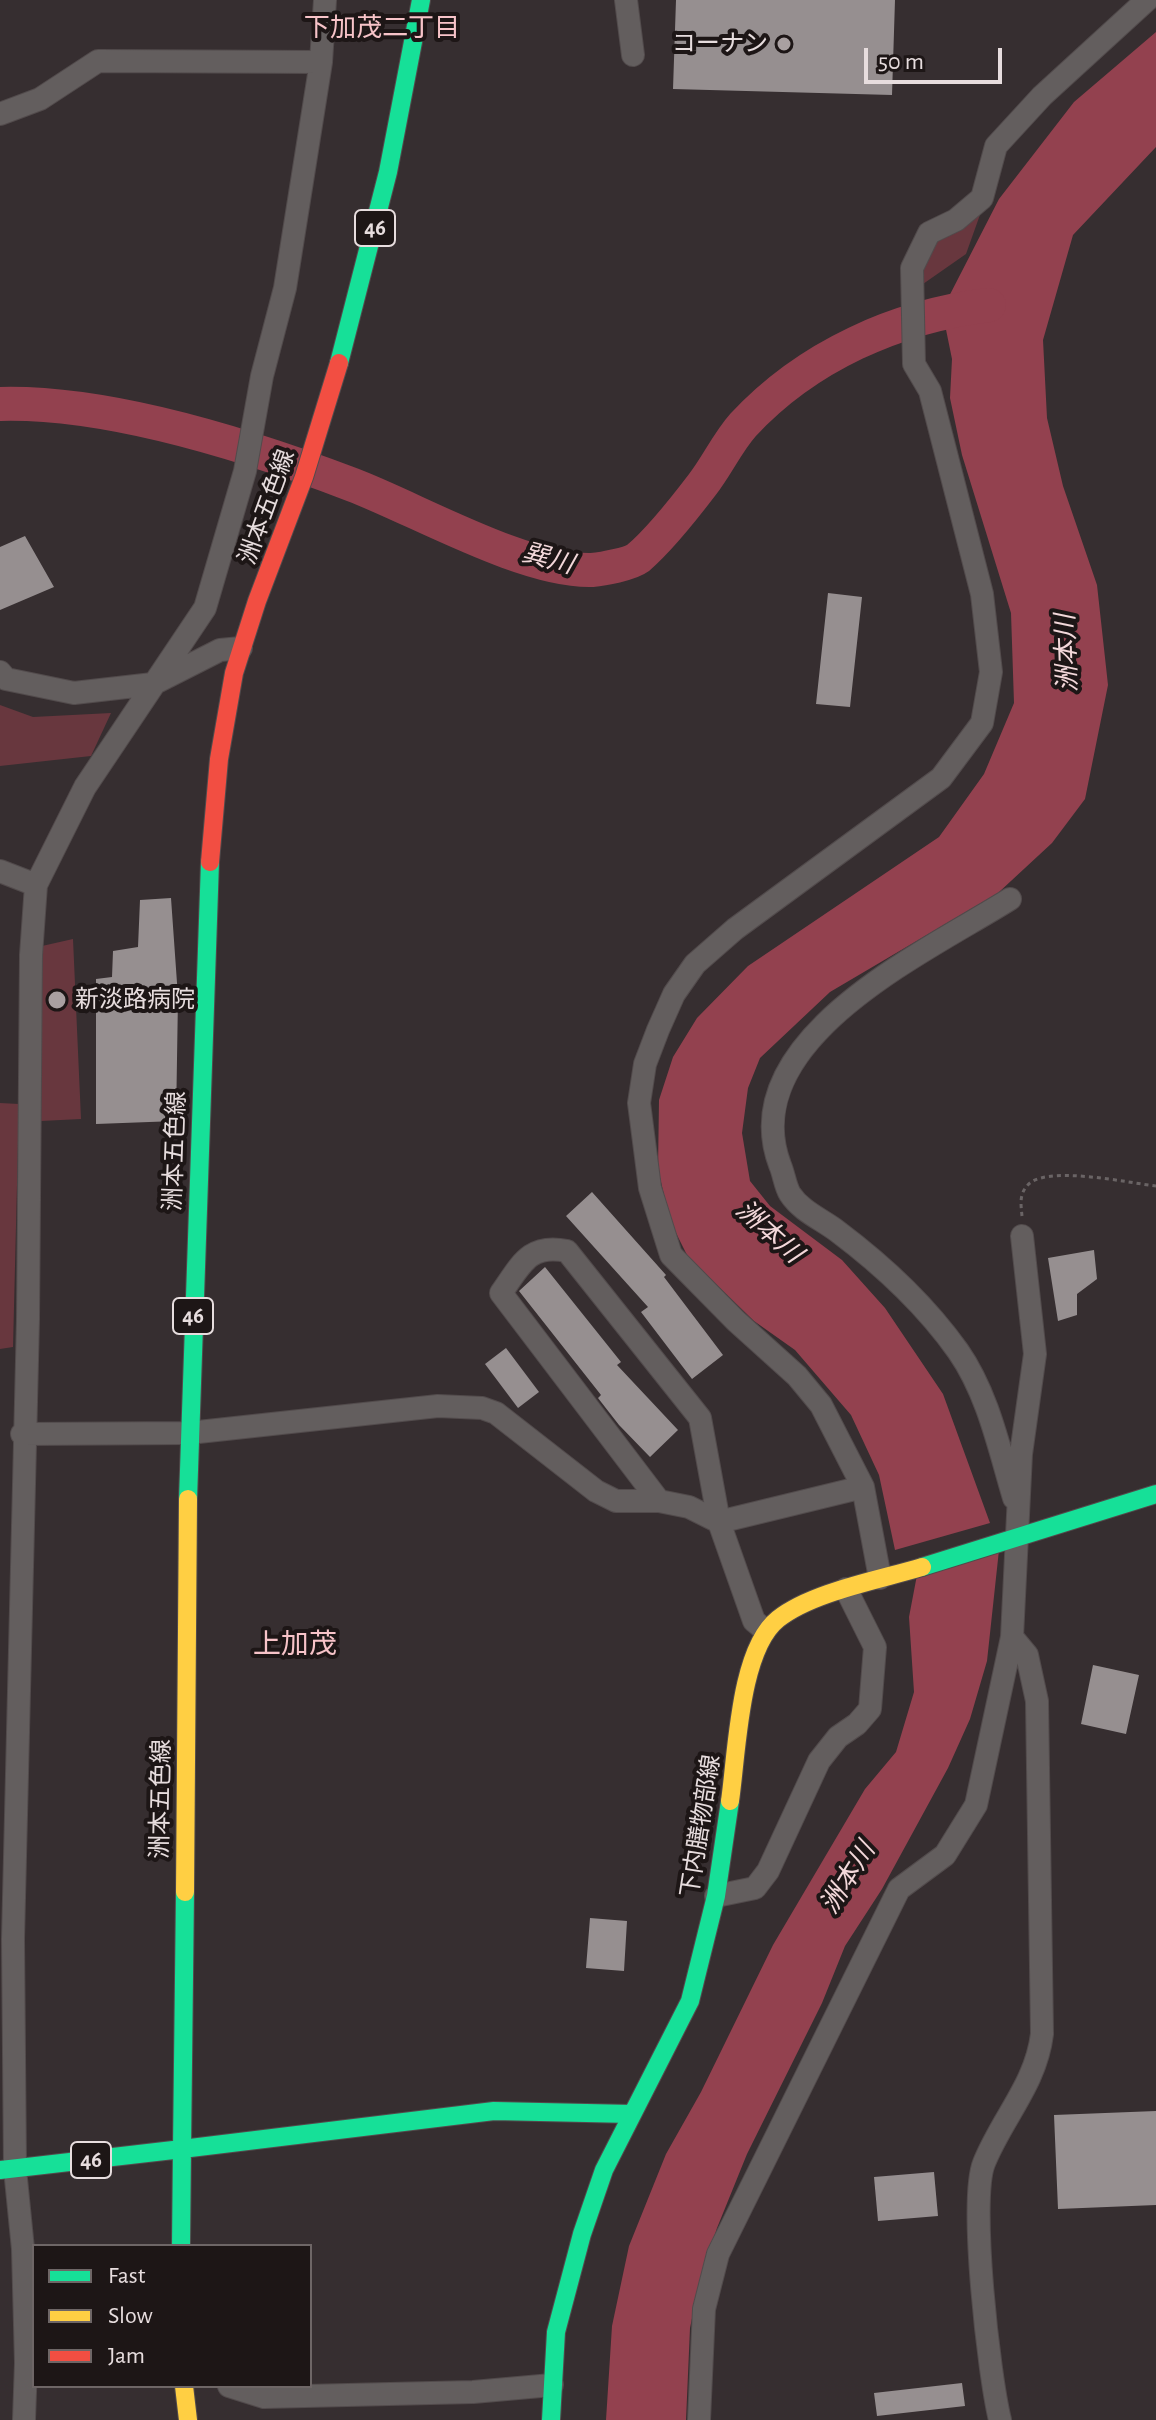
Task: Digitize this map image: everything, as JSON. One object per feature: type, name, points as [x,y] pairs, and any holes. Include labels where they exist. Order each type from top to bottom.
[{"type":"main road","name":"洲本五色線","points":[[181,2244],[189,1433],[211,824],[222,725],[241,648],[298,496],[371,246],[404,109],[421,0]]},
{"type":"main road","points":[[765,1630],[784,1613],[1012,1530],[1156,1494]]},
{"type":"main road","name":"下内膳物部線","points":[[551,2420],[556,2332],[567,2283],[604,2170],[690,2001],[716,1896],[753,1655],[765,1630]]},
{"type":"main road","points":[[182,2149],[494,2111],[632,2114]]},
{"type":"main road","name":"46","points":[[8,2170],[182,2149]]},
{"type":"main road","points":[[184,2388],[188,2420]]},
{"type":"street","points":[[24,2420],[23,2249],[8,2170],[8,1716],[28,1319],[31,955],[36,885],[85,787],[205,608],[245,471],[262,376],[285,288],[321,62],[325,0]]},
{"type":"street","points":[[626,0],[633,55]]},
{"type":"street","points":[[880,1578],[863,1487],[838,1435],[797,1376],[736,1321],[671,1255],[650,1188],[639,1103],[645,1064],[674,994],[695,964],[735,929],[941,778],[982,723],[991,672],[982,594],[930,391],[914,364],[912,268],[929,233],[956,220],[982,198],[996,146],[1042,96],[1147,0]]},
{"type":"street","points":[[0,114],[40,99],[98,61],[321,62]]},
{"type":"street","points":[[0,672],[6,679],[74,693],[153,684],[220,650],[241,648]]},
{"type":"street","points":[[0,871],[36,885]]},
{"type":"street","points":[[1010,899],[844,1005],[813,1032],[795,1055],[773,1113],[772,1142],[788,1193],[805,1210],[838,1231],[893,1278],[958,1351],[988,1413],[1012,1530]]},
{"type":"street","points":[[699,2420],[704,2309],[718,2254],[899,1889],[945,1855],[976,1805],[1012,1637],[1012,1530],[1035,1354],[1022,1236]]},
{"type":"street","points":[[659,1501],[501,1293],[526,1257],[548,1247],[567,1251],[700,1418],[719,1522],[754,1621],[765,1630]]},
{"type":"street","points":[[22,1434],[189,1433],[438,1406],[482,1408],[496,1413],[596,1491],[616,1501],[659,1501],[689,1507],[719,1522],[863,1487]]},
{"type":"street","points":[[716,1896],[755,1888],[768,1871],[819,1761],[838,1737],[857,1724],[870,1709],[875,1647],[846,1589]]},
{"type":"street","points":[[1000,2420],[982,2287],[980,2177],[985,2161],[1032,2077],[1042,2034],[1037,1701],[1027,1655],[1012,1637]]},
{"type":"street","points":[[235,2388],[264,2397],[473,2392],[552,2385]]},
{"type":"path","points":[[1022,1236],[1021,1198],[1028,1184],[1037,1177],[1058,1175],[1156,1186]]},
{"type":"shaded area","points":[[981,212],[966,254],[923,284],[922,270],[931,248],[939,239]]},
{"type":"shaded area","points":[[0,705],[33,717],[111,713],[91,756],[0,766]]},
{"type":"shaded area","points":[[73,939],[81,1119],[41,1121],[42,946]]},
{"type":"shaded area","points":[[0,1103],[19,1104],[13,1347],[0,1349]]},
{"type":"water","name":"洲本川","points":[[1156,32],[1156,147],[1073,235],[1043,340],[1047,418],[1063,486],[1097,585],[1108,685],[1085,799],[1052,843],[998,893],[830,992],[760,1058],[748,1088],[742,1133],[750,1181],[770,1206],[842,1260],[885,1308],[943,1394],[990,1523],[895,1550],[879,1475],[851,1415],[795,1350],[754,1321],[688,1257],[670,1221],[658,1169],[659,1100],[673,1057],[697,1018],[748,966],[939,837],[984,774],[1014,703],[1011,613],[962,455],[950,398],[952,359],[942,310],[999,199],[1074,102]]},
{"type":"water","name":"洲本川","points":[[999,1550],[987,1661],[970,1719],[948,1768],[882,1889],[845,1946],[822,2003],[747,2154],[717,2228],[700,2280],[690,2328],[686,2420],[606,2420],[612,2326],[629,2246],[666,2154],[701,2092],[773,1945],[865,1789],[896,1752],[914,1692],[909,1617],[917,1575]]},
{"type":"building","name":"コーナン","points":[[676,0],[895,0],[892,95],[673,89]]},
{"type":"building","points":[[25,536],[54,587],[0,610],[0,547]]},
{"type":"building","points":[[828,593],[862,597],[850,707],[816,704]]},
{"type":"building","points":[[171,898],[178,997],[176,1121],[96,1124],[96,979],[112,977],[113,951],[138,947],[140,900]]},
{"type":"building","points":[[592,1192],[666,1275],[664,1277],[723,1355],[692,1379],[641,1312],[648,1307],[566,1216]]},
{"type":"building","points":[[1094,1250],[1097,1279],[1077,1294],[1077,1315],[1058,1321],[1048,1258]]},
{"type":"building","points":[[545,1267],[621,1362],[617,1365],[678,1430],[650,1457],[619,1425],[598,1398],[601,1395],[519,1291]]},
{"type":"building","points":[[506,1348],[539,1392],[518,1408],[485,1364]]},
{"type":"building","points":[[1093,1665],[1139,1675],[1126,1734],[1081,1724]]},
{"type":"building","points":[[590,1918],[627,1921],[624,1971],[586,1968]]},
{"type":"building","points":[[1156,2111],[1156,2205],[1058,2209],[1054,2115]]},
{"type":"building","points":[[934,2172],[938,2216],[878,2221],[874,2177]]},
{"type":"building","points":[[962,2383],[965,2406],[877,2416],[874,2393]]},
{"type":"waterway","name":"巽川","points":[[0,404],[87,410],[225,441],[353,485],[471,537],[535,561],[592,570],[629,562],[646,551],[707,478],[743,425],[768,400],[796,379],[856,343],[888,330],[955,310],[989,305]]},
{"type":"traffic: fast","points":[[339,363],[388,172],[421,0]]},
{"type":"traffic: fast","points":[[188,1499],[210,862]]},
{"type":"traffic: fast","points":[[922,1567],[1156,1494]]},
{"type":"traffic: fast","points":[[551,2420],[556,2332],[582,2234],[604,2170],[690,2001],[716,1896],[730,1801]]},
{"type":"traffic: fast","points":[[0,2170],[182,2149],[185,1892]]},
{"type":"traffic: fast","points":[[181,2244],[182,2149],[494,2111],[632,2114]]},
{"type":"traffic: slow","points":[[185,1892],[188,1499]]},
{"type":"traffic: slow","points":[[730,1801],[742,1704],[755,1654],[765,1634],[778,1619],[809,1601],[922,1567]]},
{"type":"traffic: slow","points":[[184,2388],[188,2420]]},
{"type":"traffic: jam","points":[[210,862],[219,759],[234,673],[257,601],[304,477],[339,363]]},
{"type":"place","name":"コーナン","points":[[784,44]]},
{"type":"place","name":"新淡路病院","points":[[57,1000]]},
{"type":"district","name":"下加茂二丁目","points":[[382,28]]},
{"type":"district","name":"上加茂","points":[[295,1645]]}]
